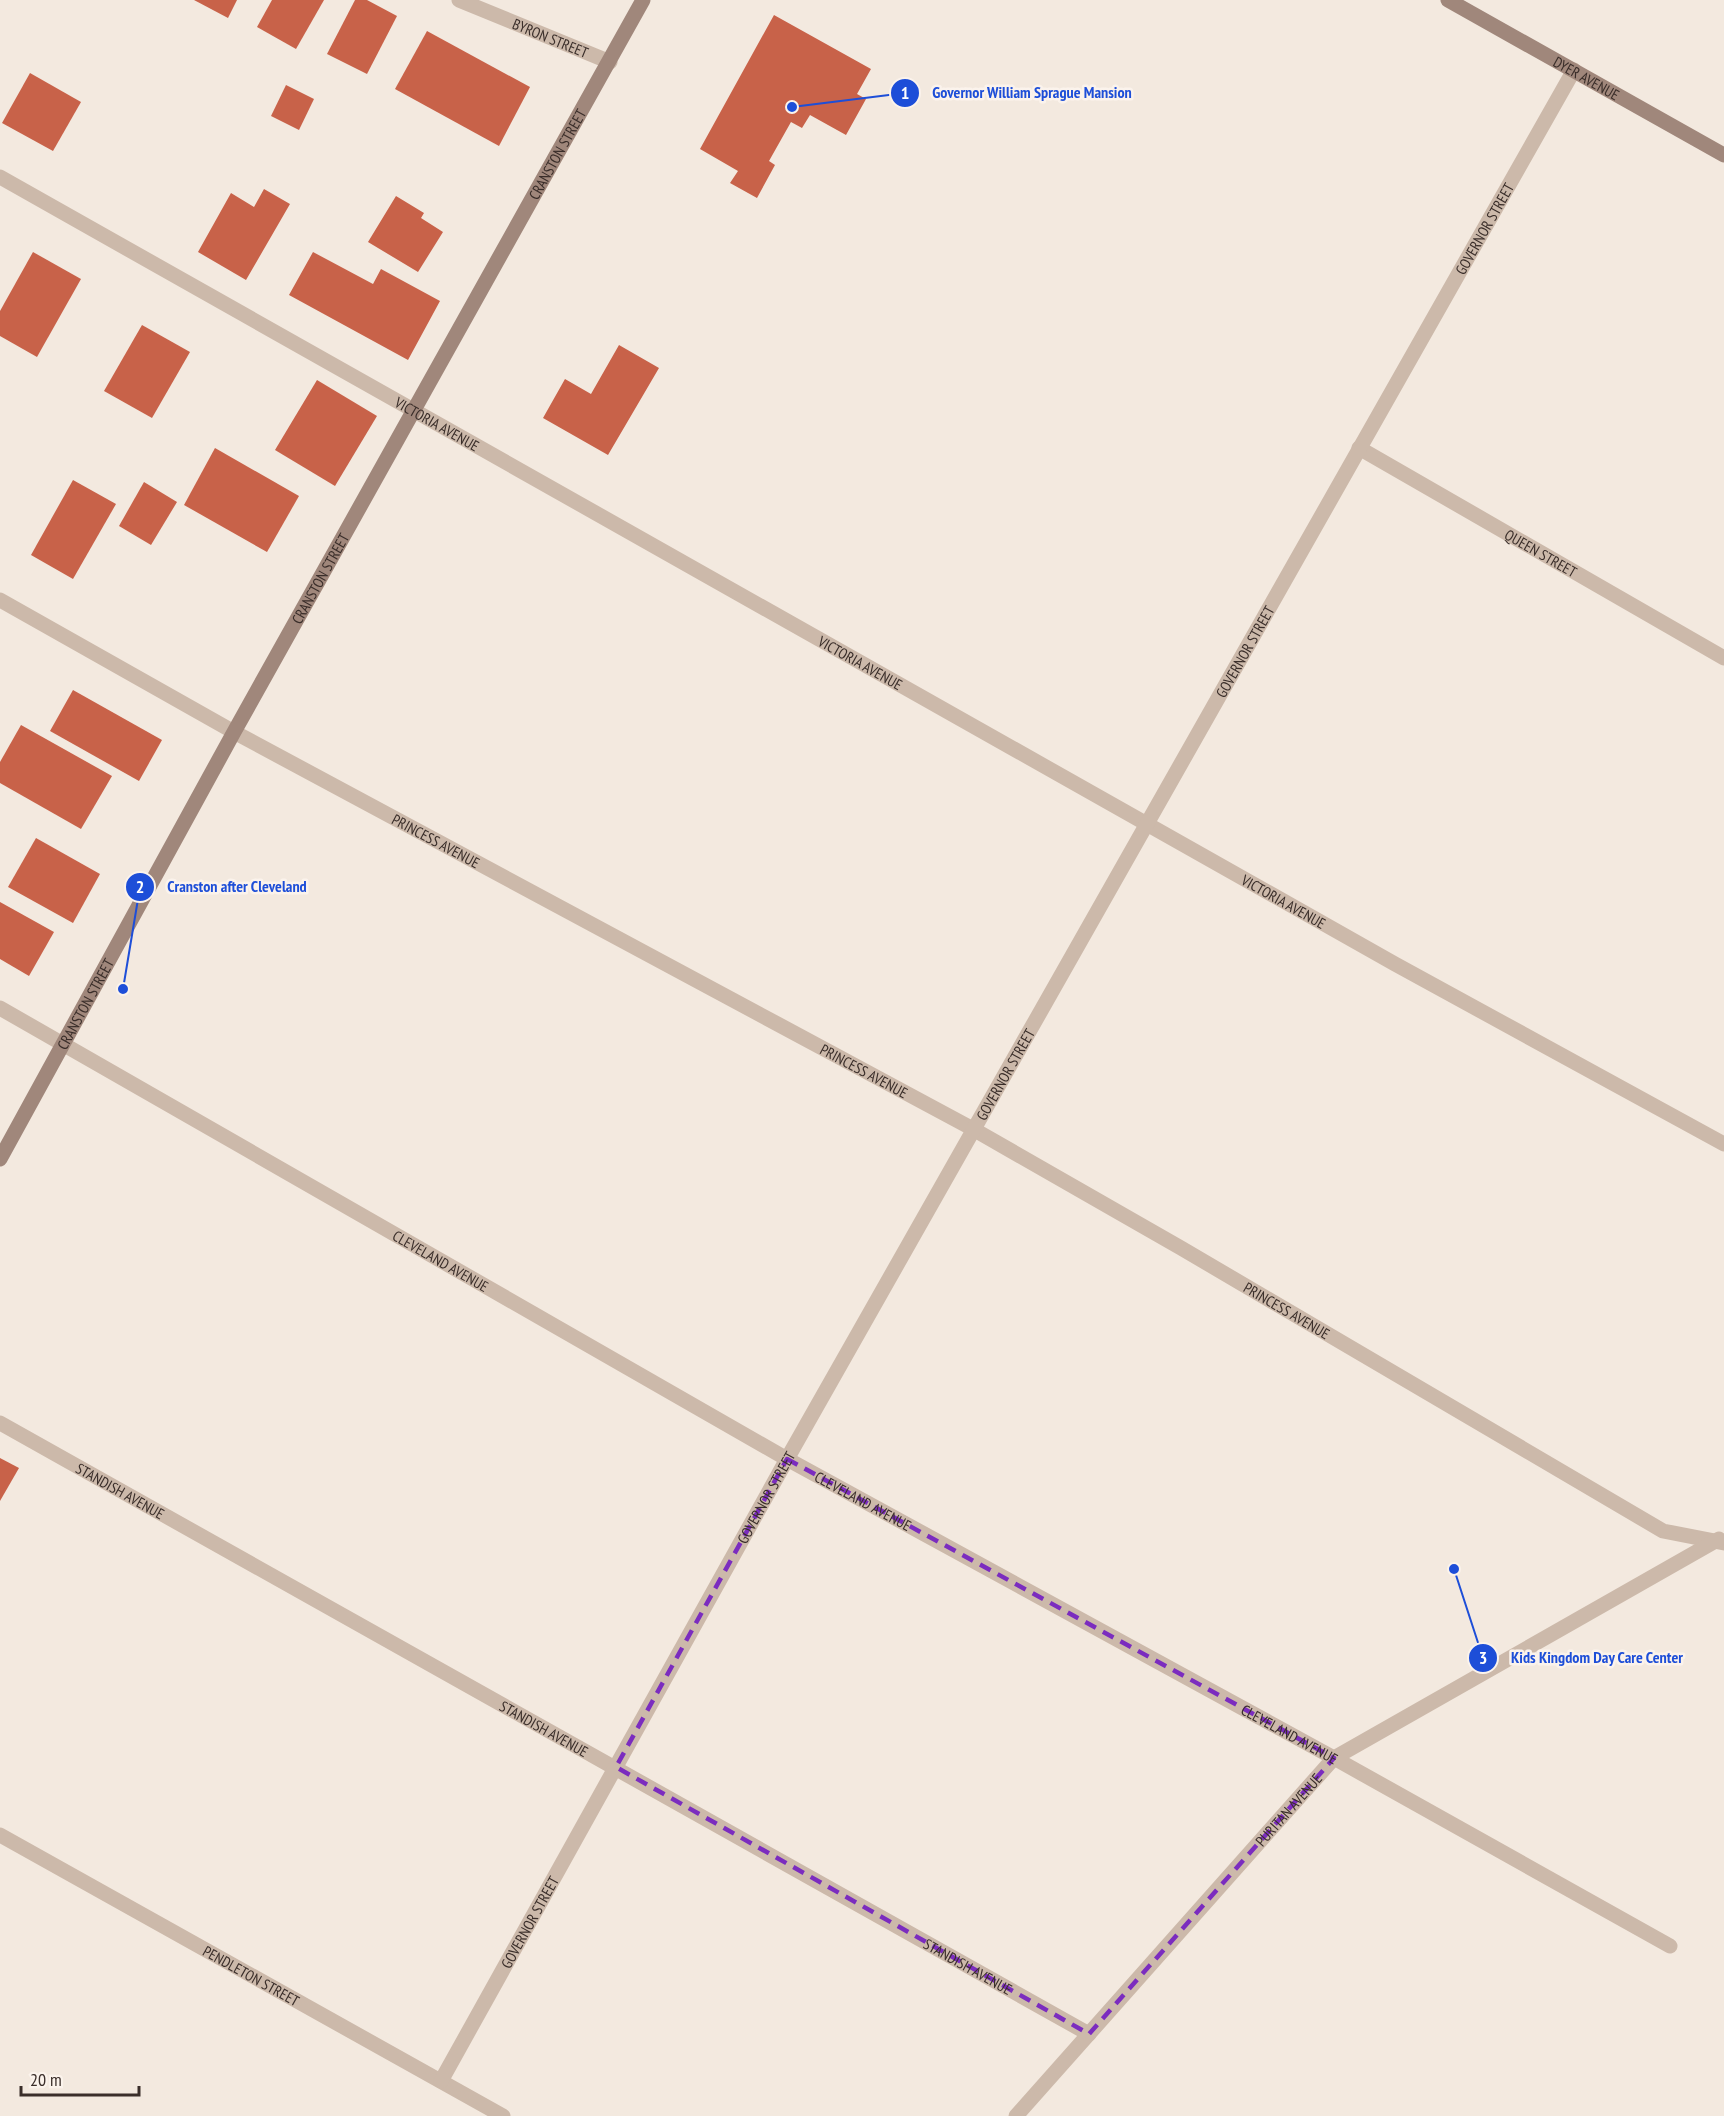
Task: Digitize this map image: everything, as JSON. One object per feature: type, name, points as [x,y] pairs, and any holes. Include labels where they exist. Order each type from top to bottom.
[{"type":"main road","name":"CRANSTON STREET","points":[[0,1159],[234,732],[644,0]]},
{"type":"main road","name":"DYER AVENUE","points":[[1448,0],[1724,155]]},
{"type":"street","name":"BYRON STREET","points":[[459,0],[610,62]]},
{"type":"street","name":"GOVERNOR STREET","points":[[441,2081],[787,1459],[1574,70]]},
{"type":"street","name":"VICTORIA AVENUE","points":[[0,177],[1395,964],[1724,1144]]},
{"type":"street","name":"QUEEN STREET","points":[[1359,448],[1724,658]]},
{"type":"street","name":"PRINCESS AVENUE","points":[[0,600],[234,732],[973,1129],[1663,1531],[1721,1540]]},
{"type":"street","name":"CLEVELAND AVENUE","points":[[0,1008],[787,1459],[1334,1758],[1670,1946]]},
{"type":"street","name":"STANDISH AVENUE","points":[[0,1423],[1089,2034]]},
{"type":"street","name":"PURITAN AVENUE","points":[[1016,2116],[1334,1758],[1721,1540]]},
{"type":"street","name":"PENDLETON STREET","points":[[0,1835],[503,2116]]},
{"type":"highlighted area","points":[[787,1459],[1334,1758],[1089,2034],[616,1767]]},
{"type":"building","points":[[194,0],[237,0],[228,18]]},
{"type":"building","points":[[272,0],[324,0],[296,49],[257,27]]},
{"type":"building","points":[[355,0],[367,0],[397,16],[367,74],[327,54]]},
{"type":"building","points":[[774,15],[871,69],[857,94],[866,99],[846,135],[810,115],[802,128],[791,122],[769,161],[775,165],[757,198],[730,183],[738,171],[700,149]]},
{"type":"building","points":[[427,31],[530,87],[499,146],[395,89]]},
{"type":"building","points":[[30,73],[81,102],[53,151],[2,123]]},
{"type":"building","points":[[286,85],[314,99],[299,130],[271,116]]},
{"type":"building","points":[[264,189],[290,204],[246,280],[198,252],[231,193],[254,207]]},
{"type":"building","points":[[396,196],[424,213],[421,218],[443,232],[418,272],[368,242]]},
{"type":"building","points":[[33,252],[81,279],[37,357],[0,336],[0,311]]},
{"type":"building","points":[[313,252],[373,284],[381,269],[440,301],[408,360],[289,295]]},
{"type":"building","points":[[142,325],[190,352],[152,418],[104,391]]},
{"type":"building","points":[[619,345],[659,368],[608,455],[543,418],[565,379],[591,394]]},
{"type":"building","points":[[317,380],[377,416],[335,486],[275,450]]},
{"type":"building","points":[[215,448],[299,496],[267,552],[184,505]]},
{"type":"building","points":[[73,480],[116,504],[73,579],[31,555]]},
{"type":"building","points":[[144,482],[177,502],[151,545],[119,526]]},
{"type":"building","points":[[73,690],[162,740],[139,781],[50,731]]},
{"type":"building","points":[[21,725],[112,776],[81,829],[0,783],[0,762]]},
{"type":"building","points":[[36,838],[100,874],[73,923],[8,887]]},
{"type":"building","points":[[0,902],[54,932],[29,976],[0,959]]},
{"type":"building","points":[[0,1458],[19,1468],[0,1501]]},
{"type":"place","name":"Governor William Sprague Mansion","points":[[792,107]]},
{"type":"place","name":"Cranston after Cleveland","points":[[123,989]]},
{"type":"place","name":"Kids Kingdom Day Care Center","points":[[1454,1569]]}]
